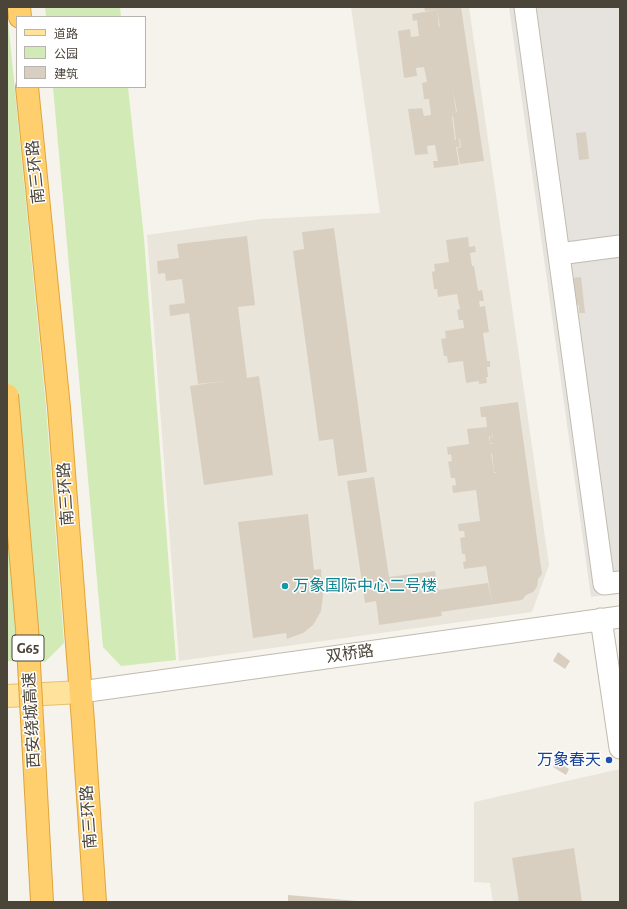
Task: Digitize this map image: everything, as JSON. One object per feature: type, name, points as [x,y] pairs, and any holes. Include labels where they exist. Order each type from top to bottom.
[{"type":"highway","name":"南三环路","points":[[27,88],[59,408],[81,692],[95,902]]},
{"type":"highway","name":"西安绕城高速","points":[[7,395],[27,628],[42,902]]},
{"type":"main road","points":[[7,696],[81,692]]},
{"type":"street","points":[[525,7],[604,584],[620,582]]},
{"type":"street","points":[[559,254],[620,246]]},
{"type":"street","points":[[611,618],[620,748]]},
{"type":"street","name":"双桥路","points":[[81,692],[611,618]]},
{"type":"shaded area","points":[[351,7],[469,7],[549,565],[532,612],[179,661],[147,235],[261,219],[380,213]]},
{"type":"shaded area","points":[[509,7],[620,7],[620,593],[591,597]]},
{"type":"shaded area","name":"万象春天","points":[[620,769],[620,902],[493,902],[490,883],[474,882],[474,802]]},
{"type":"green space","points":[[45,7],[120,7],[121,16],[46,16]]},
{"type":"green space","points":[[7,10],[46,407],[64,643],[45,662],[7,661]]},
{"type":"green space","points":[[53,88],[128,88],[144,238],[176,660],[121,666],[103,647]]},
{"type":"building","points":[[424,7],[461,7],[484,161],[460,164],[457,148],[461,147],[460,139],[460,147],[456,147],[459,165],[434,168],[433,161],[438,161],[435,145],[427,146],[428,154],[415,155],[408,109],[422,108],[424,116],[431,115],[429,99],[424,99],[422,83],[427,82],[424,67],[416,68],[417,76],[404,78],[398,31],[410,29],[411,37],[419,36],[417,20],[413,21],[412,14],[437,10],[425,11]],"holes":[[[453,90],[457,112],[452,113],[456,112]],[[453,116],[456,140],[452,117]]]},
{"type":"building","points":[[586,132],[589,159],[579,160],[576,133]]},
{"type":"building","points":[[334,228],[367,472],[338,476],[333,439],[319,441],[293,251],[304,249],[302,232]]},
{"type":"building","points":[[247,236],[255,305],[238,307],[247,378],[259,376],[273,475],[204,485],[190,386],[224,381],[198,384],[189,313],[170,316],[169,305],[185,303],[182,279],[166,281],[165,273],[158,274],[157,261],[179,258],[177,244]]},
{"type":"building","points":[[468,237],[469,247],[475,246],[476,252],[470,253],[472,266],[474,266],[478,291],[482,290],[484,301],[479,301],[480,307],[485,306],[489,332],[483,333],[487,361],[490,361],[490,367],[487,367],[487,383],[479,384],[479,381],[466,383],[463,361],[448,363],[447,356],[444,356],[441,339],[446,338],[445,331],[464,328],[463,320],[459,320],[457,310],[460,309],[457,294],[438,297],[437,289],[434,289],[432,272],[435,271],[434,264],[449,262],[446,240]]},
{"type":"building","points":[[581,277],[585,313],[579,313],[579,305],[567,306],[564,279]]},
{"type":"building","points":[[518,402],[542,574],[538,579],[537,587],[522,600],[441,612],[442,616],[379,625],[376,601],[365,603],[347,481],[374,477],[389,577],[435,571],[438,590],[488,583],[492,603],[486,566],[464,569],[463,562],[466,561],[465,554],[462,554],[460,538],[465,537],[464,531],[459,531],[458,524],[480,521],[476,490],[453,493],[452,486],[456,485],[455,478],[451,478],[448,462],[452,461],[451,454],[448,455],[447,447],[469,444],[467,429],[487,427],[486,417],[481,417],[480,407]],"holes":[[[491,453],[494,472],[497,472],[494,473]]]},
{"type":"building","name":"万象国际中心二号楼","points":[[308,514],[314,570],[321,569],[323,595],[321,611],[313,625],[303,633],[287,639],[286,633],[253,638],[238,522]]},
{"type":"building","points":[[558,652],[570,661],[565,669],[553,661]]},
{"type":"building","points":[[557,762],[569,769],[566,775],[553,767]]},
{"type":"building","points":[[574,848],[582,902],[519,902],[512,858]]},
{"type":"building","points":[[288,895],[357,901],[357,902],[288,902]]},
{"type":"place","name":"万象国际中心二号楼","points":[[285,586]]},
{"type":"place","name":"万象春天","points":[[609,760]]}]
